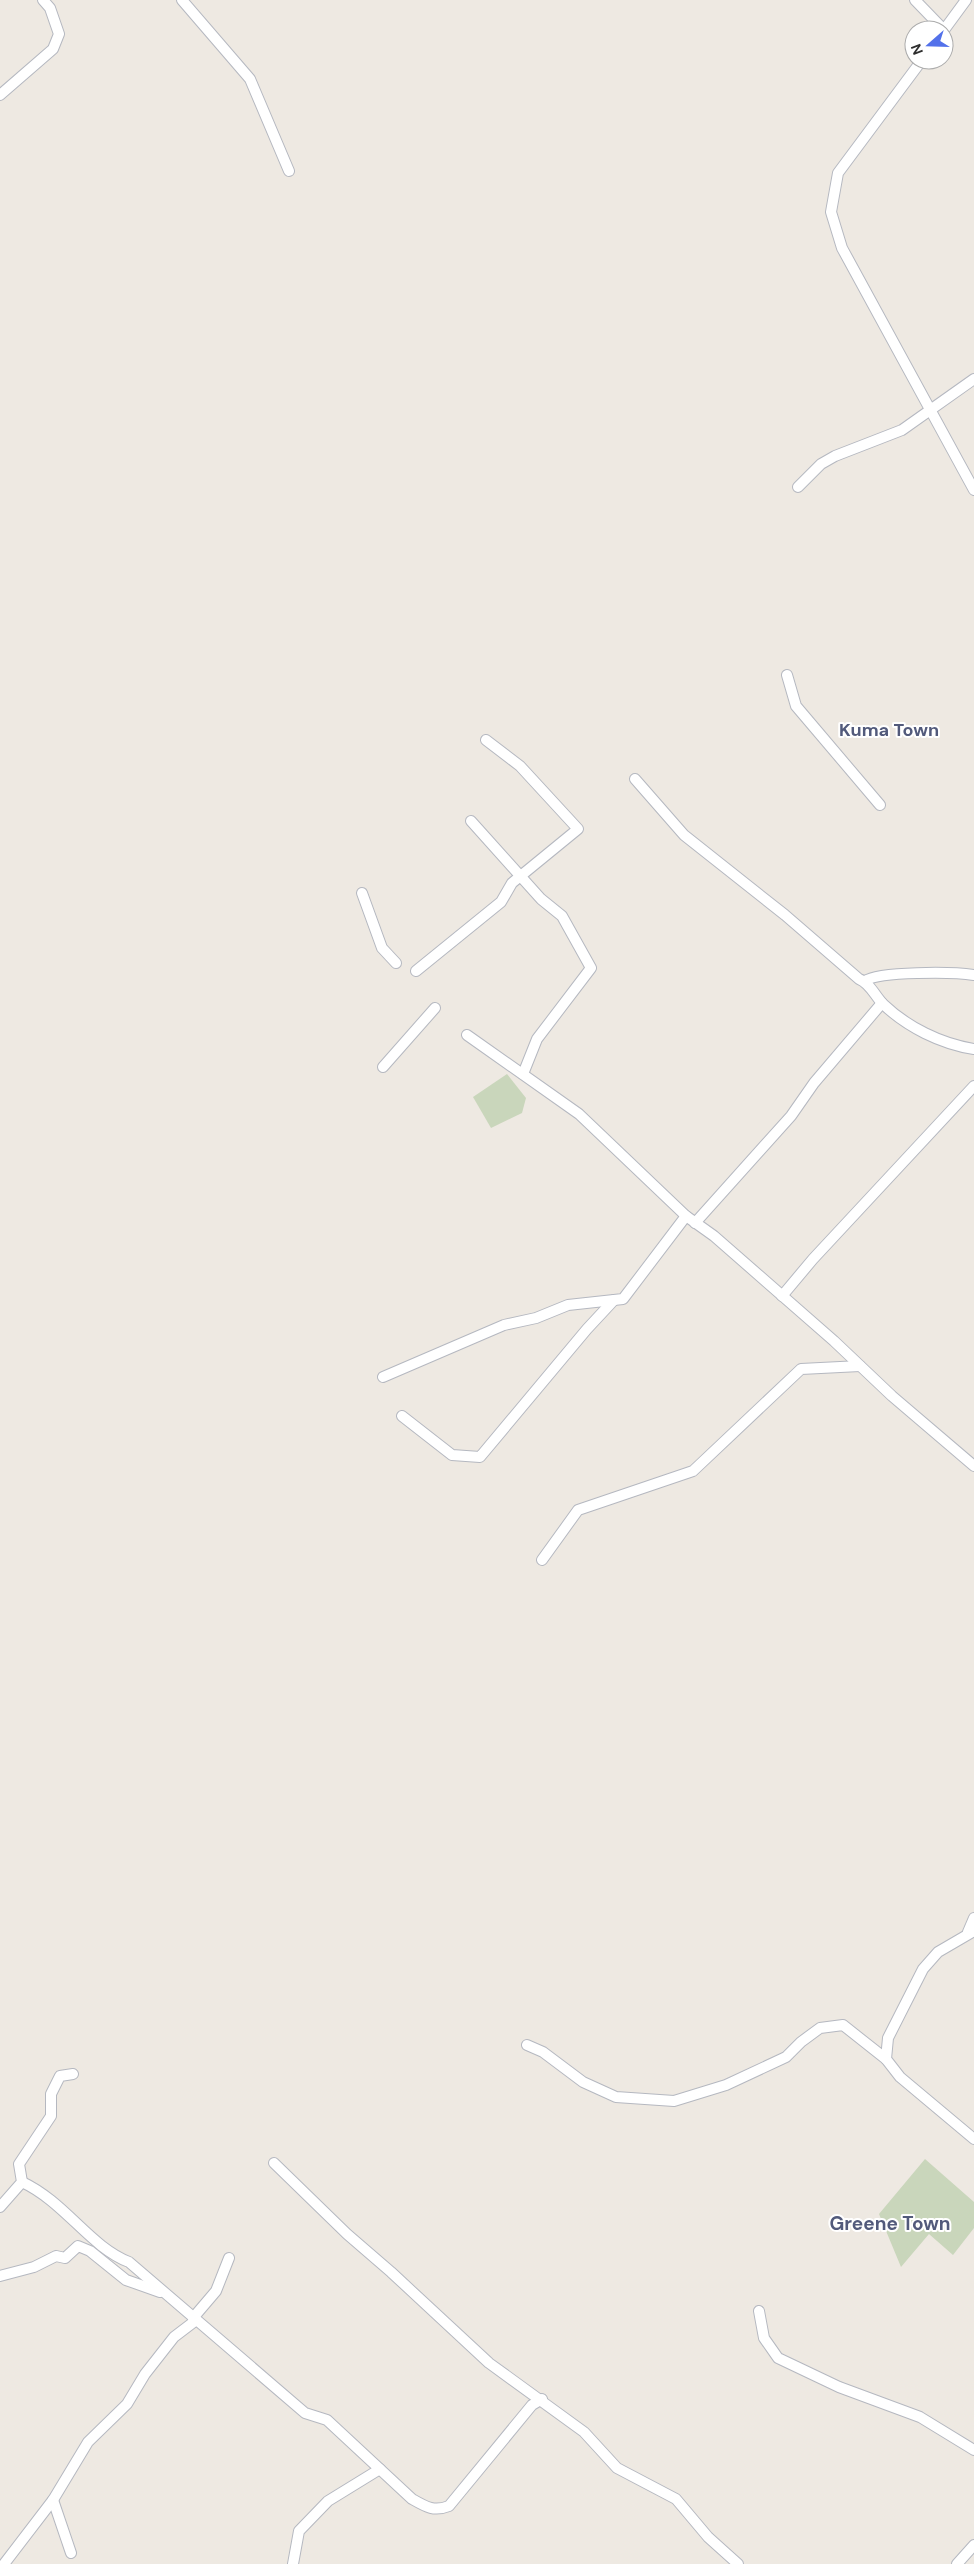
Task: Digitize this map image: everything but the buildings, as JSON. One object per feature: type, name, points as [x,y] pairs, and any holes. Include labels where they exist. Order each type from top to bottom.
[{"type":"street","points":[[0,95],[53,49],[59,34],[50,8],[43,0]]},
{"type":"street","points":[[182,0],[250,79],[289,171]]},
{"type":"street","points":[[915,0],[944,30],[966,0]]},
{"type":"street","points":[[915,70],[838,173],[831,212],[842,248],[974,490]]},
{"type":"street","points":[[798,487],[821,464],[835,456],[902,430],[974,379]]},
{"type":"street","points":[[787,675],[796,706],[880,805]]},
{"type":"street","points":[[416,971],[501,902],[512,883],[578,829],[520,766],[486,740]]},
{"type":"street","points":[[635,779],[684,835],[785,915],[859,979],[865,981],[882,1003],[915,1029],[974,1049]]},
{"type":"street","points":[[471,821],[541,899],[562,916],[591,968],[536,1039],[523,1074]]},
{"type":"street","points":[[362,893],[382,948],[396,963]]},
{"type":"street","points":[[865,981],[872,976],[888,975],[974,975]]},
{"type":"street","points":[[695,1223],[791,1116],[814,1083],[882,1003]]},
{"type":"street","points":[[383,1067],[435,1008]]},
{"type":"street","points":[[467,1035],[579,1114],[686,1216],[714,1236],[974,1466]]},
{"type":"street","points":[[782,1296],[813,1259],[974,1086]]},
{"type":"street","points":[[383,1377],[504,1325],[536,1318],[568,1305],[623,1299],[686,1216]]},
{"type":"street","points":[[402,1416],[452,1455],[480,1457],[586,1329],[614,1300]]},
{"type":"street","points":[[542,1560],[578,1510],[693,1471],[801,1368],[860,1366]]},
{"type":"street","points":[[886,2059],[888,2038],[923,1969],[938,1952],[971,1932],[974,1918]]},
{"type":"street","points":[[527,2046],[543,2052],[583,2082],[616,2097],[674,2101],[726,2085],[786,2057],[801,2042],[820,2028],[843,2025],[886,2059],[900,2077],[974,2139]]},
{"type":"street","points":[[22,2182],[19,2164],[51,2116],[51,2094],[60,2076],[73,2074]]},
{"type":"street","points":[[274,2163],[347,2234],[489,2363],[542,2399],[584,2432],[617,2468],[676,2499],[708,2537],[738,2564]]},
{"type":"street","points":[[0,2207],[22,2182]]},
{"type":"street","points":[[22,2182],[40,2190],[113,2256],[129,2262],[305,2413],[327,2420],[412,2499],[426,2507],[438,2510],[449,2506],[532,2405],[542,2399]]},
{"type":"street","points":[[0,2276],[34,2267],[56,2256],[65,2258],[78,2246],[90,2251],[126,2280],[165,2294]]},
{"type":"street","points":[[4,2564],[53,2500],[88,2442],[126,2404],[145,2374],[174,2337],[194,2319],[216,2291],[229,2258]]},
{"type":"street","points":[[759,2311],[764,2338],[778,2358],[839,2387],[920,2416],[974,2450]]},
{"type":"street","points":[[293,2564],[299,2531],[328,2501],[380,2469]]},
{"type":"street","points":[[53,2500],[72,2553]]},
{"type":"street","points":[[957,2564],[974,2546]]},
{"type":"green space","points":[[507,1074],[526,1098],[522,1113],[491,1128],[473,1097]]},
{"type":"green space","points":[[925,2159],[974,2202],[974,2228],[953,2255],[929,2234],[901,2267],[879,2214]]},
{"type":"district","name":"Kuma Town","points":[[889,730]]},
{"type":"district","name":"Greene Town","points":[[890,2223]]}]
